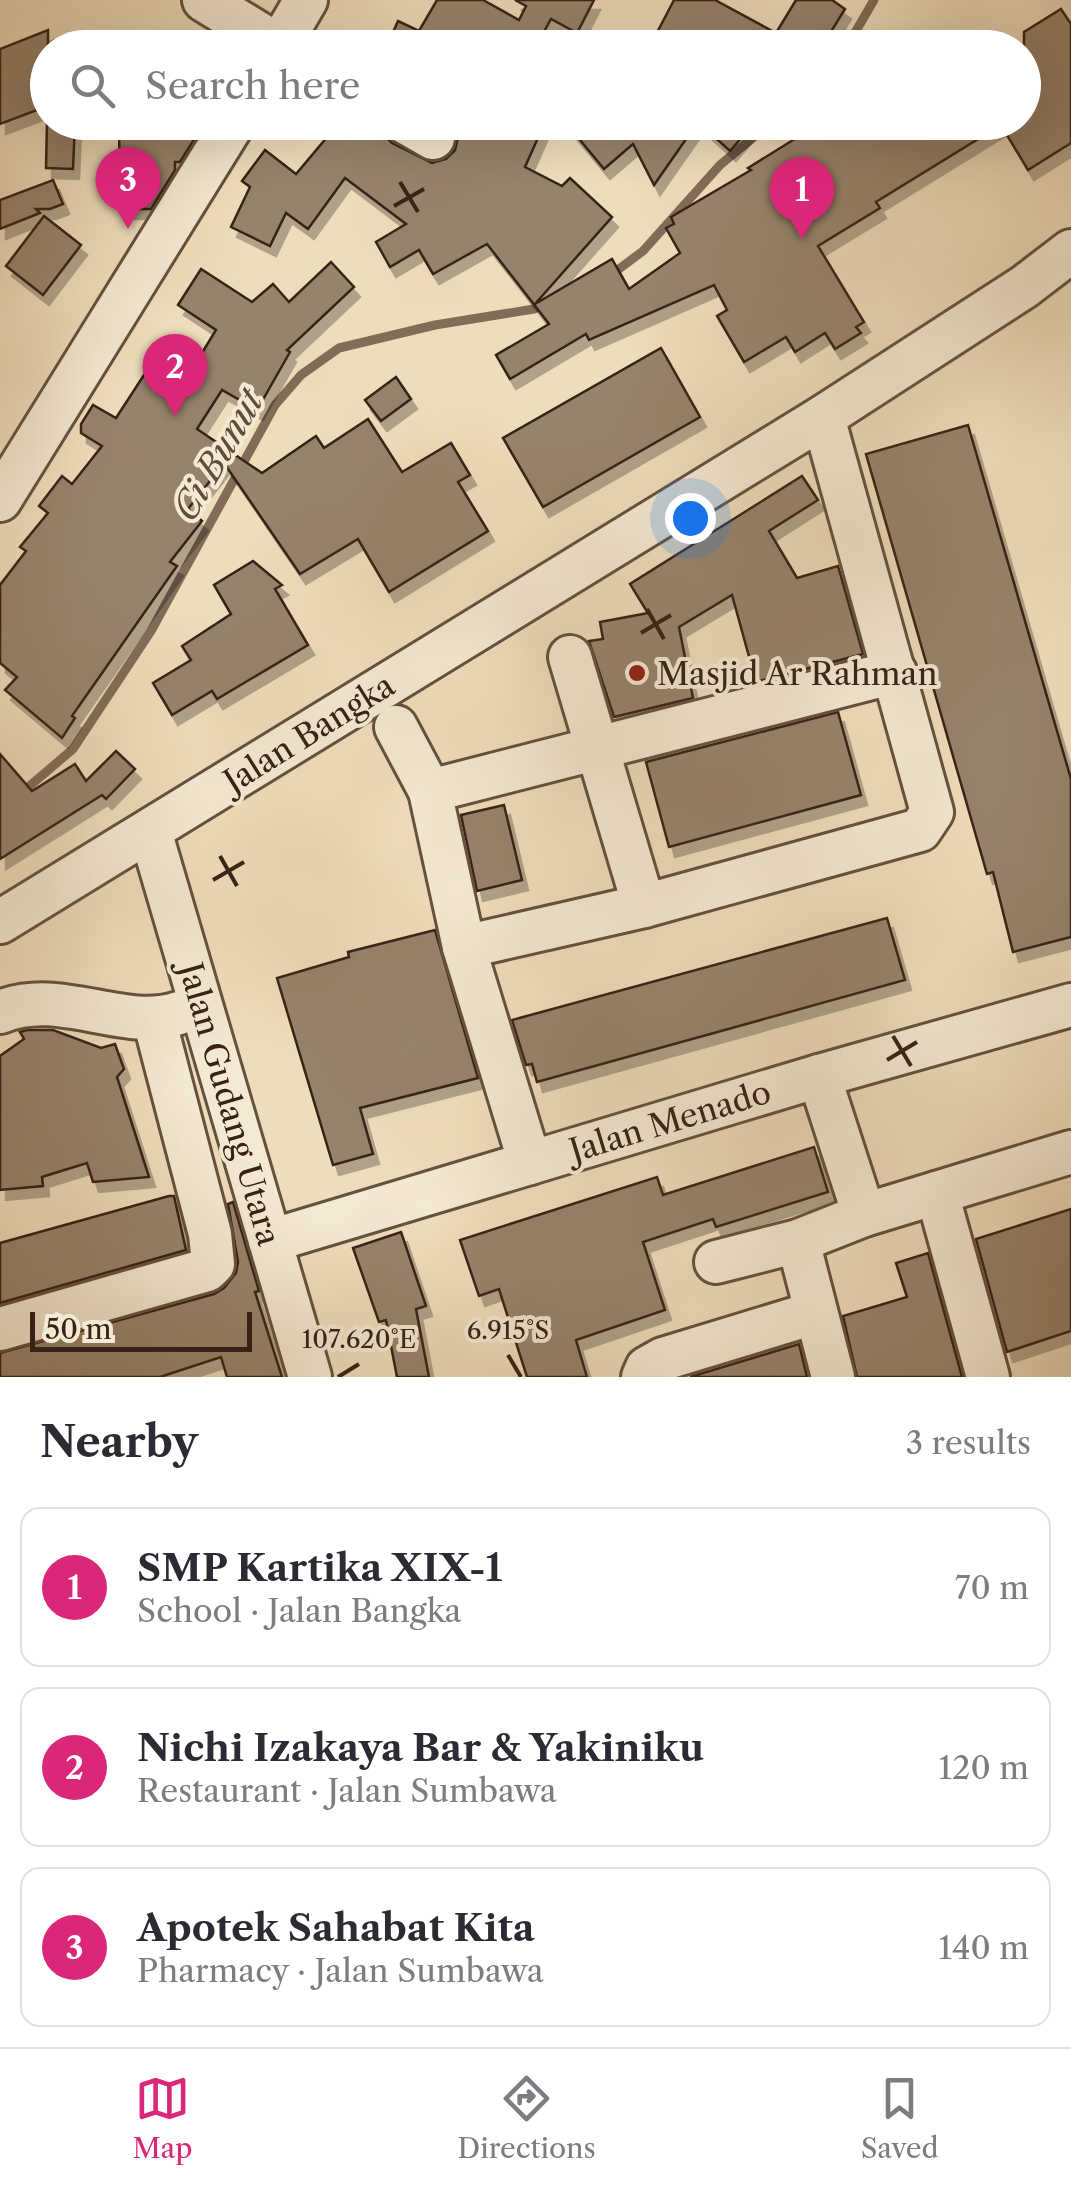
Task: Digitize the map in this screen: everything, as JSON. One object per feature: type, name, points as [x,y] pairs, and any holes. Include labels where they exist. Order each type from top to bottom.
[{"type":"street","points":[[204,0],[253,30]]},
{"type":"street","points":[[289,30],[306,0]]},
{"type":"street","points":[[0,500],[223,140]]},
{"type":"street","name":"Jalan Bangka","points":[[0,922],[823,417],[1024,287],[1071,251]]},
{"type":"street","points":[[464,947],[644,906],[920,830],[928,824],[932,812],[896,672],[823,417]]},
{"type":"street","points":[[570,656],[644,906]]},
{"type":"street","points":[[430,791],[896,672]]},
{"type":"street","points":[[396,727],[430,791],[464,947],[530,1163]]},
{"type":"street","name":"Jalan Gudang Utara","points":[[150,832],[310,1377]]},
{"type":"street","points":[[6,998],[154,1019],[178,1014],[198,996]]},
{"type":"street","points":[[0,1329],[207,1270],[213,1264],[210,1234],[154,1019]]},
{"type":"street","name":"Jalan Menado","points":[[270,1241],[818,1076],[1067,1019]]},
{"type":"street","points":[[818,1076],[864,1215]]},
{"type":"street","points":[[716,1262],[798,1241],[864,1215],[1071,1152]]},
{"type":"street","points":[[937,1192],[988,1377]]},
{"type":"street","points":[[798,1241],[833,1377]]},
{"type":"street","points":[[643,1377],[647,1368],[663,1359],[814,1313]]},
{"type":"building","points":[[437,0],[483,0],[519,20],[526,6],[515,0],[594,0],[579,30],[551,19],[545,30],[420,30]]},
{"type":"building","points":[[674,0],[715,0],[770,30],[658,30]]},
{"type":"building","points":[[796,0],[832,0],[845,9],[832,30],[778,30]]},
{"type":"building","points":[[1061,9],[1071,24],[1071,143],[1028,170],[1010,140],[1041,140],[1041,30],[1027,30]]},
{"type":"building","points":[[398,21],[417,30],[394,30]]},
{"type":"building","points":[[30,37],[30,113],[0,124],[0,49]]},
{"type":"building","points":[[47,140],[74,140],[73,169],[46,168]]},
{"type":"building","points":[[119,140],[194,140],[180,162],[175,162],[175,170],[151,209],[120,209]]},
{"type":"building","points":[[325,140],[389,140],[432,163],[446,159],[455,150],[457,140],[537,140],[525,167],[562,186],[570,178],[612,217],[535,304],[612,259],[629,289],[680,253],[666,228],[674,224],[671,217],[751,170],[748,168],[793,140],[977,140],[876,202],[880,208],[818,246],[864,322],[856,327],[861,333],[835,349],[825,333],[795,352],[786,337],[744,362],[717,316],[727,310],[714,285],[589,340],[586,334],[510,379],[496,355],[549,324],[487,244],[433,274],[419,250],[390,267],[376,242],[406,224],[345,178],[308,229],[286,213],[270,246],[231,227],[250,187],[242,181],[265,150],[296,174]]},
{"type":"building","points":[[580,140],[685,140],[654,185],[633,144],[604,169]]},
{"type":"building","points":[[718,140],[739,140],[730,151]]},
{"type":"building","points":[[53,180],[63,204],[36,209],[40,213],[0,229],[0,200]]},
{"type":"building","points":[[44,216],[81,245],[43,295],[6,266]]},
{"type":"building","points":[[331,262],[354,287],[287,350],[290,352],[257,410],[222,390],[197,429],[262,473],[316,436],[324,448],[368,419],[402,472],[451,443],[470,475],[458,482],[488,531],[389,592],[358,539],[300,574],[224,463],[188,509],[202,521],[170,562],[177,566],[72,716],[75,718],[62,738],[5,690],[17,677],[0,663],[0,585],[26,551],[20,547],[48,513],[39,506],[62,476],[72,484],[102,446],[81,433],[81,424],[93,405],[116,418],[157,355],[188,376],[216,330],[178,305],[201,269],[252,302],[273,284],[289,302]]},
{"type":"building","points":[[661,348],[700,417],[543,507],[503,438]]},
{"type":"building","points":[[396,377],[411,399],[381,421],[365,400]]},
{"type":"building","points":[[968,425],[1071,779],[1071,937],[1013,952],[993,872],[987,874],[866,454]]},
{"type":"building","points":[[802,476],[818,500],[769,531],[797,578],[838,566],[863,654],[756,682],[732,595],[679,627],[693,698],[614,717],[589,641],[603,639],[600,622],[648,613],[630,584]]},
{"type":"building","points":[[253,561],[282,585],[275,589],[308,645],[217,699],[212,691],[172,715],[153,683],[191,660],[182,646],[231,614],[214,585]]},
{"type":"building","points":[[838,712],[861,795],[669,847],[646,762]]},
{"type":"building","points":[[116,751],[135,769],[106,799],[102,795],[0,859],[0,754],[32,791],[75,764],[86,781]]},
{"type":"building","points":[[504,805],[522,880],[477,891],[461,815]]},
{"type":"building","points":[[887,918],[905,980],[537,1082],[532,1064],[526,1065],[512,1020]]},
{"type":"building","points":[[435,930],[478,1078],[360,1108],[373,1154],[333,1165],[277,978],[349,957],[348,952]]},
{"type":"building","points":[[53,1030],[101,1048],[115,1044],[124,1069],[117,1077],[149,1177],[93,1182],[87,1163],[42,1177],[43,1186],[0,1190],[0,1056],[24,1039],[20,1032]]},
{"type":"building","points":[[814,1147],[828,1192],[716,1227],[713,1219],[643,1242],[665,1310],[576,1340],[587,1377],[527,1377],[499,1289],[479,1296],[460,1240],[657,1177],[663,1195]]},
{"type":"building","points":[[174,1196],[186,1250],[0,1303],[0,1243]]},
{"type":"building","points":[[233,1202],[259,1291],[255,1292],[282,1377],[227,1377],[221,1357],[160,1377],[0,1377],[0,1353],[224,1288],[236,1273],[238,1262],[228,1204]]},
{"type":"building","points":[[1071,1209],[1071,1331],[1007,1352],[976,1239]]},
{"type":"building","points":[[401,1232],[426,1306],[416,1309],[429,1377],[397,1377],[386,1320],[379,1322],[353,1248]]},
{"type":"building","points":[[928,1253],[962,1377],[857,1377],[843,1316],[907,1297],[896,1263]]},
{"type":"building","points":[[799,1344],[807,1377],[690,1377]]},
{"type":"waterway","name":"Ci Bunut","points":[[856,30],[874,0]]},
{"type":"waterway","name":"Ci Bunut","points":[[611,275],[643,251],[720,165],[750,140]]},
{"type":"waterway","name":"Ci Bunut","points":[[19,795],[73,749],[151,631],[275,405],[301,375],[339,348],[547,304]]},
{"type":"place","name":"Apotek Sahabat Kita","points":[[128,229]]},
{"type":"place","name":"SMP Kartika XIX-1","points":[[802,239]]},
{"type":"place","name":"Nichi Izakaya Bar & Yakiniku","points":[[175,416]]},
{"type":"place","name":"Masjid Ar Rahman","points":[[637,673]]}]
